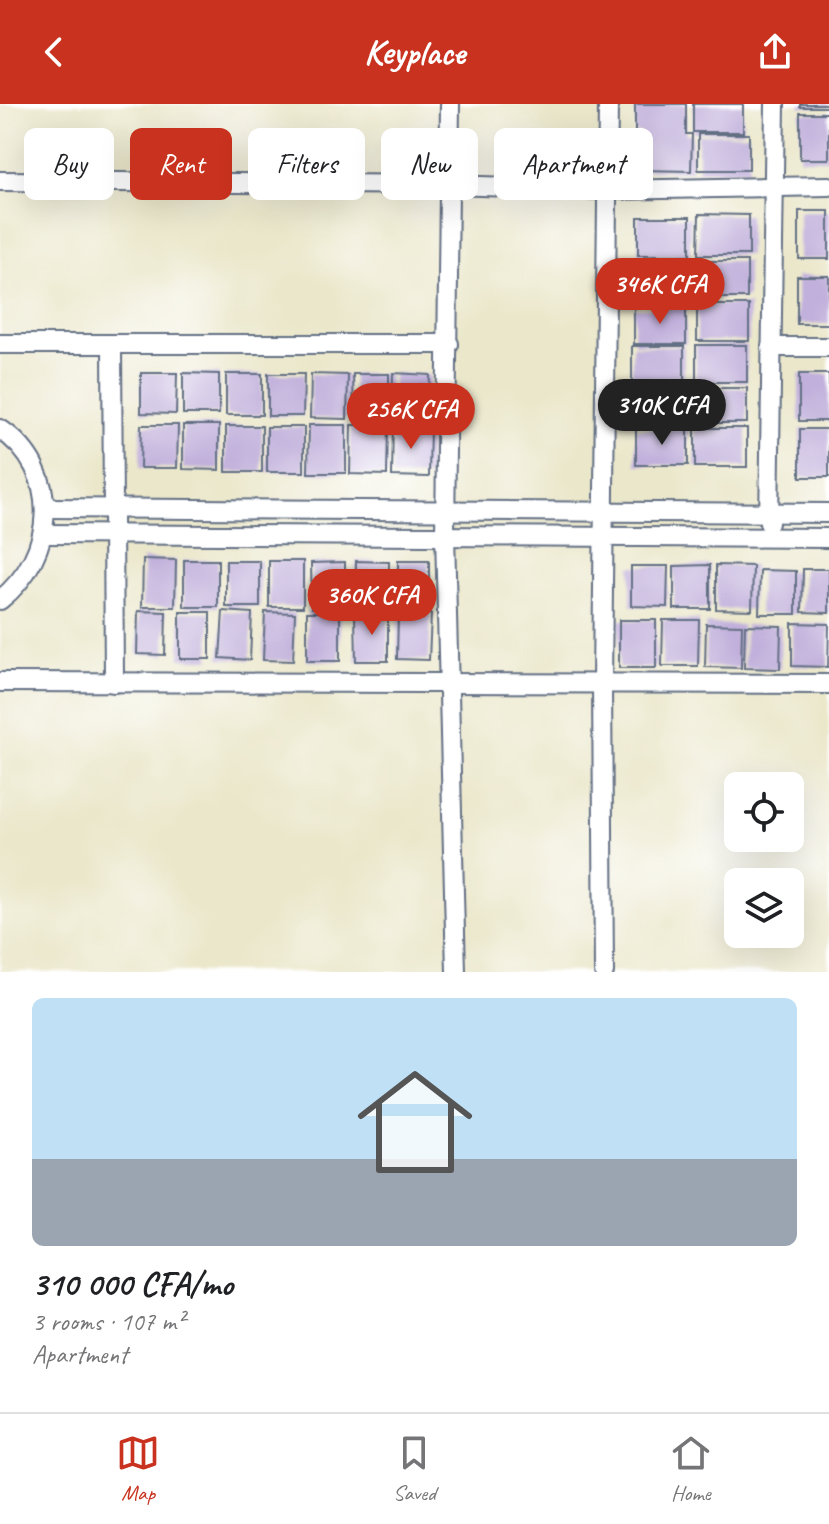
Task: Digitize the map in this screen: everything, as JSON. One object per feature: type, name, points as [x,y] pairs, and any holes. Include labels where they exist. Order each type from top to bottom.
[{"type":"street","points":[[450,104],[450,128]]},
{"type":"street","points":[[608,104],[608,128]]},
{"type":"street","points":[[769,538],[775,104]]},
{"type":"street","points":[[0,181],[381,184]]},
{"type":"street","points":[[653,189],[829,186]]},
{"type":"street","points":[[450,200],[445,534],[456,972]]},
{"type":"street","points":[[604,972],[602,683],[608,200]]},
{"type":"street","points":[[0,344],[449,344]]},
{"type":"street","points":[[112,344],[114,683]]},
{"type":"street","points":[[771,347],[829,347]]},
{"type":"street","points":[[0,429],[29,458],[37,474],[45,508],[43,534],[35,560],[26,575],[0,600]]},
{"type":"street","points":[[45,508],[829,513]]},
{"type":"street","points":[[43,534],[829,538]]},
{"type":"street","points":[[0,682],[829,684]]},
{"type":"building","points":[[635,104],[686,104],[686,134],[692,134],[691,171],[653,170],[653,128],[635,128]]},
{"type":"building","points":[[693,104],[743,104],[743,132],[693,132]]},
{"type":"building","points":[[800,104],[829,104],[829,107],[800,107]]},
{"type":"building","points":[[800,113],[829,113],[829,159],[800,159]]},
{"type":"building","points":[[698,134],[749,134],[749,170],[698,170]]},
{"type":"building","points":[[799,211],[829,211],[829,259],[799,259]]},
{"type":"building","points":[[699,214],[749,215],[749,255],[698,255]]},
{"type":"building","points":[[638,217],[690,217],[690,255],[638,255]]},
{"type":"building","points":[[695,261],[747,261],[747,298],[695,298]]},
{"type":"building","points":[[635,263],[687,263],[687,300],[635,300]]},
{"type":"building","points":[[797,276],[829,276],[829,324],[797,324]]},
{"type":"building","points":[[697,305],[749,305],[749,341],[697,341]]},
{"type":"building","points":[[634,308],[686,308],[686,344],[634,344]]},
{"type":"building","points":[[696,345],[747,345],[747,382],[696,382]]},
{"type":"building","points":[[632,346],[684,346],[684,383],[632,383]]},
{"type":"building","points":[[141,373],[177,373],[176,414],[141,413]]},
{"type":"building","points":[[183,373],[219,374],[219,414],[183,414]]},
{"type":"building","points":[[393,373],[430,375],[428,420],[392,418]]},
{"type":"building","points":[[226,374],[262,374],[262,415],[226,415]]},
{"type":"building","points":[[268,374],[304,374],[303,416],[268,416]]},
{"type":"building","points":[[311,374],[348,375],[347,419],[310,418]]},
{"type":"building","points":[[353,374],[389,374],[389,420],[354,420]]},
{"type":"building","points":[[799,374],[829,374],[829,421],[799,421]]},
{"type":"building","points":[[633,387],[684,387],[684,424],[633,424]]},
{"type":"building","points":[[695,388],[747,388],[747,423],[695,423]]},
{"type":"building","points":[[141,425],[178,425],[177,468],[140,468]]},
{"type":"building","points":[[183,425],[219,425],[219,470],[183,469]]},
{"type":"building","points":[[309,425],[346,425],[346,473],[308,473]]},
{"type":"building","points":[[351,425],[388,425],[387,475],[350,474]]},
{"type":"building","points":[[393,425],[430,426],[429,477],[392,476]]},
{"type":"building","points":[[226,426],[262,426],[262,472],[226,472]]},
{"type":"building","points":[[267,427],[304,427],[304,472],[267,472]]},
{"type":"building","points":[[695,428],[747,428],[747,467],[695,467]]},
{"type":"building","points":[[636,429],[688,429],[688,465],[636,465]]},
{"type":"building","points":[[800,429],[829,429],[829,477],[800,477]]},
{"type":"building","points":[[143,559],[176,560],[175,607],[142,607]]},
{"type":"building","points":[[184,560],[218,560],[218,607],[184,607]]},
{"type":"building","points":[[226,561],[260,561],[260,607],[226,607]]},
{"type":"building","points":[[269,561],[303,561],[303,607],[269,607]]},
{"type":"building","points":[[356,561],[389,562],[388,608],[355,607]]},
{"type":"building","points":[[398,561],[429,561],[429,608],[398,608]]},
{"type":"building","points":[[345,562],[345,607],[312,608],[311,563]]},
{"type":"building","points":[[710,565],[710,609],[674,609],[674,566]]},
{"type":"building","points":[[716,565],[753,566],[752,610],[716,609]]},
{"type":"building","points":[[631,566],[668,566],[667,607],[631,606]]},
{"type":"building","points":[[803,569],[829,569],[829,613],[802,612]]},
{"type":"building","points":[[760,570],[796,571],[796,614],[759,614]]},
{"type":"building","points":[[138,611],[166,612],[165,655],[137,654]]},
{"type":"building","points":[[223,611],[252,613],[250,660],[220,658]]},
{"type":"building","points":[[180,612],[210,612],[210,659],[180,659]]},
{"type":"building","points":[[265,612],[295,613],[293,661],[263,660]]},
{"type":"building","points":[[307,612],[340,612],[340,661],[307,661]]},
{"type":"building","points":[[388,613],[388,661],[356,661],[355,614]]},
{"type":"building","points":[[398,614],[431,614],[429,660],[397,659]]},
{"type":"building","points":[[619,620],[656,620],[656,668],[619,668]]},
{"type":"building","points":[[663,620],[699,620],[698,666],[662,666]]},
{"type":"building","points":[[792,623],[829,624],[828,667],[792,666]]},
{"type":"building","points":[[706,624],[742,625],[741,668],[705,667]]},
{"type":"building","points":[[745,625],[781,626],[780,669],[744,668]]}]
